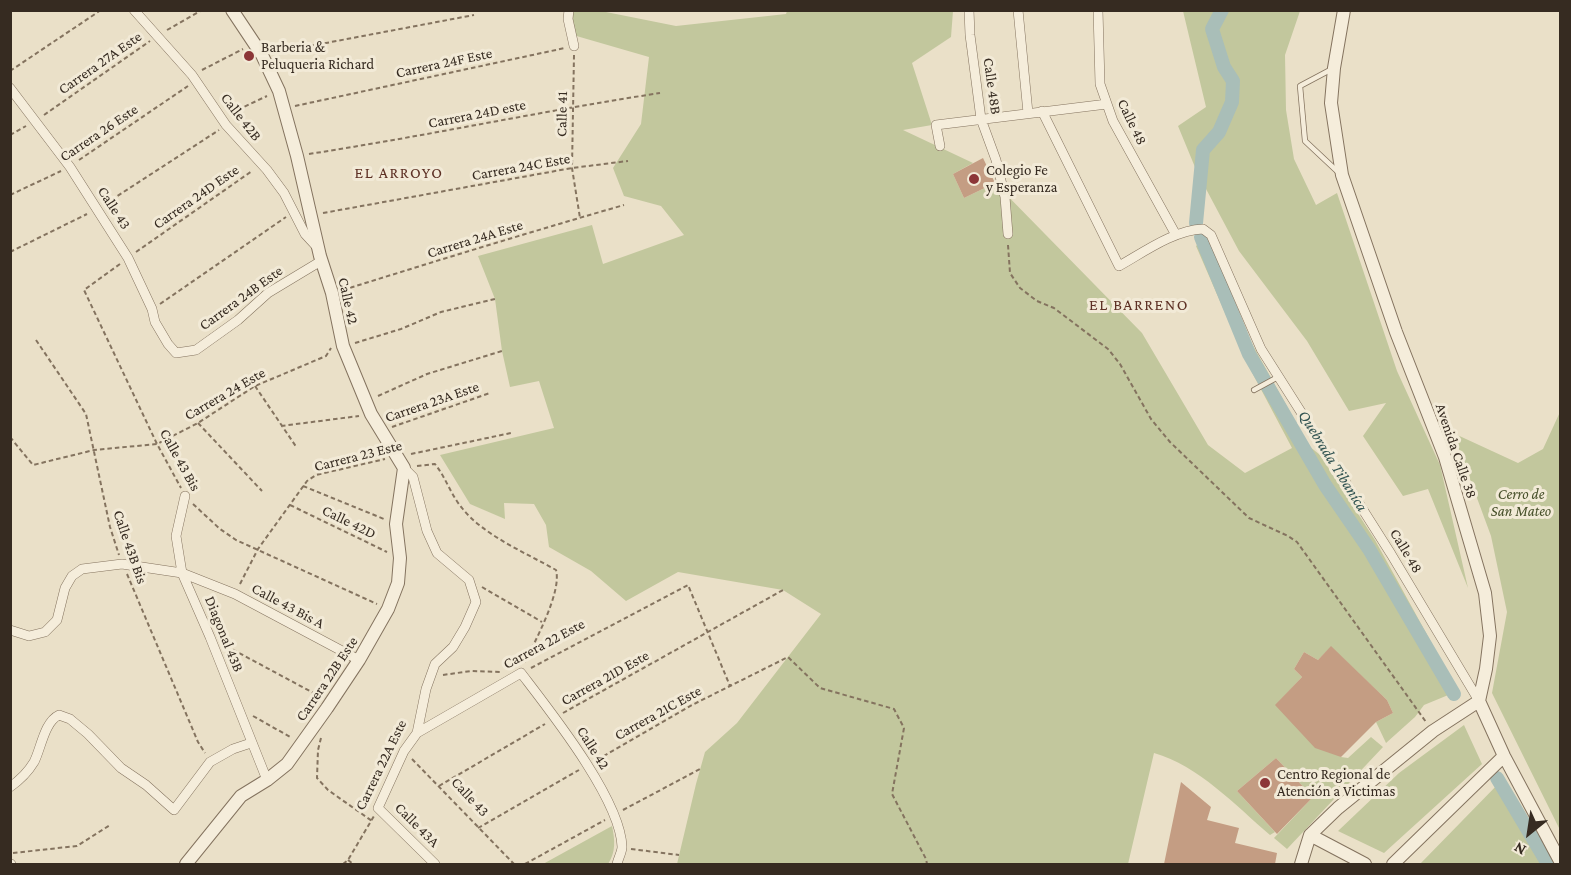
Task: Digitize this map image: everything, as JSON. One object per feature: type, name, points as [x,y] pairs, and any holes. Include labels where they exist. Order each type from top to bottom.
[{"type":"street","name":"Calle 42B","points":[[134,10],[193,78],[223,122],[284,193],[305,234],[318,247]]},
{"type":"street","name":"Calle 42","points":[[232,10],[262,55],[279,91],[297,156],[321,261],[332,293],[343,346],[380,431],[404,468],[413,477],[428,531],[437,553],[469,580]]},
{"type":"street","points":[[569,10],[568,19],[574,46]]},
{"type":"street","name":"Calle 48B","points":[[969,10],[981,119],[996,160],[1008,234]]},
{"type":"street","points":[[1018,10],[1028,113]]},
{"type":"street","name":"Calle 48","points":[[1098,10],[1100,84],[1113,121],[1176,235],[1192,229],[1203,229],[1211,235],[1261,349],[1391,554],[1479,701]]},
{"type":"street","name":"Avenida Calle 38","points":[[1344,10],[1334,68],[1331,103],[1342,175],[1396,332],[1445,457],[1485,593],[1490,636],[1479,701]]},
{"type":"street","name":"Calle 43","points":[[10,88],[69,167],[128,258],[152,309],[154,322],[176,353]]},
{"type":"street","points":[[940,146],[936,125],[1107,104]]},
{"type":"street","points":[[1042,111],[1119,266],[1176,235]]},
{"type":"street","name":"Carrera 24B Este","points":[[176,353],[196,350],[238,320],[268,293],[321,261]]},
{"type":"street","name":"Carrera 22B Este","points":[[186,864],[241,796],[267,780],[286,764],[359,660],[388,609],[398,583],[400,558],[396,524],[404,468]]},
{"type":"street","name":"Diagonal 43B","points":[[185,496],[176,537],[182,573],[267,780]]},
{"type":"street","name":"Calle 43 Bis A","points":[[10,630],[29,636],[45,632],[57,620],[65,588],[72,576],[82,569],[122,564],[182,573],[235,594],[359,660]]},
{"type":"street","name":"Carrera 22A Este","points":[[378,808],[404,751],[417,733],[429,678],[435,664],[453,647],[476,602],[469,580]]},
{"type":"street","name":"Calle 42","points":[[520,673],[555,718],[587,766],[615,815],[622,848]]},
{"type":"street","name":"Carrera 22 Este","points":[[417,733],[520,673]]},
{"type":"street","points":[[1301,864],[1311,835],[1338,808],[1433,731],[1479,701],[1504,756],[1560,861]]},
{"type":"street","points":[[10,787],[21,780],[33,764],[51,723],[59,715],[70,719],[121,768],[146,784],[174,810],[210,762],[233,749],[251,743]]},
{"type":"street","points":[[1393,864],[1504,756]]},
{"type":"street","name":"Calle 43A","points":[[378,808],[435,864]]},
{"type":"street","points":[[1311,835],[1365,864]]},
{"type":"street","points":[[617,864],[622,848]]},
{"type":"lane","points":[[1334,68],[1300,86],[1305,141],[1342,175]]},
{"type":"lane","points":[[1254,390],[1279,377]]},
{"type":"path","points":[[10,71],[101,10]]},
{"type":"path","name":"Carrera 27A Este","points":[[10,135],[36,121],[157,36],[202,10]]},
{"type":"path","points":[[262,55],[474,15]]},
{"type":"path","name":"Carrera 26 Este","points":[[10,195],[69,167],[193,78],[254,44]]},
{"type":"path","name":"Calle 41","points":[[574,46],[572,168],[580,218]]},
{"type":"path","name":"Carrera 24F Este","points":[[283,109],[574,46]]},
{"type":"path","points":[[10,252],[96,209],[223,122],[279,91]]},
{"type":"path","name":"Carrera 24D este","points":[[297,156],[660,93]]},
{"type":"path","name":"Carrera 24C Este","points":[[311,215],[572,168],[628,161]]},
{"type":"path","name":"Carrera 24D Este","points":[[84,290],[261,164]]},
{"type":"path","name":"Carrera 24A Este","points":[[332,293],[624,205]]},
{"type":"path","points":[[152,309],[293,211]]},
{"type":"path","points":[[1008,234],[1010,273],[1020,288],[1037,301],[1054,308],[1108,349],[1120,364],[1151,419],[1170,442],[1249,518],[1297,542],[1433,731]]},
{"type":"path","name":"Calle 43 Bis","points":[[84,290],[185,496],[220,529],[236,540],[388,609]]},
{"type":"path","points":[[343,346],[401,329],[441,312],[495,299]]},
{"type":"path","name":"Carrera 24 Este","points":[[10,437],[33,465],[94,450],[158,444],[198,423],[255,386],[326,356],[338,327]]},
{"type":"path","name":"Calle 43B Bis","points":[[36,340],[86,414],[110,527],[122,564],[198,742],[210,762]]},
{"type":"path","points":[[367,401],[427,374],[502,351]]},
{"type":"path","points":[[255,386],[297,448]]},
{"type":"path","name":"Carrera 23A Este","points":[[380,431],[490,393]]},
{"type":"path","points":[[281,426],[372,414]]},
{"type":"path","points":[[198,423],[262,491]]},
{"type":"path","name":"Carrera 23 Este","points":[[235,594],[258,549],[303,486],[316,475],[511,433]]},
{"type":"path","points":[[404,468],[435,464],[445,477],[460,507],[477,525],[556,570],[555,591],[520,673],[471,671],[429,678]]},
{"type":"path","points":[[303,486],[396,524]]},
{"type":"path","name":"Calle 42D","points":[[289,504],[400,558]]},
{"type":"path","points":[[469,580],[543,622]]},
{"type":"path","name":"Carrera 22 Este","points":[[520,673],[688,585],[709,632]]},
{"type":"path","name":"Carrera 21D Este","points":[[439,786],[783,590]]},
{"type":"path","points":[[709,632],[730,686]]},
{"type":"path","points":[[210,638],[331,702]]},
{"type":"path","name":"Carrera 21C Este","points":[[478,828],[692,705],[788,657],[820,688],[894,709],[904,728],[892,794],[927,864]]},
{"type":"path","points":[[237,707],[302,743]]},
{"type":"path","points":[[323,732],[318,750],[316,778],[328,790],[372,821]]},
{"type":"path","name":"Calle 43","points":[[404,751],[514,864]]},
{"type":"path","name":"Carrera 22A Este","points":[[343,864],[348,860],[378,808]]},
{"type":"path","points":[[10,853],[77,846],[110,825]]},
{"type":"path","points":[[622,848],[679,855]]},
{"type":"path","points":[[348,860],[353,864]]},
{"type":"green space","points":[[573,11],[601,11],[676,26],[786,14],[787,11],[953,11],[951,37],[912,63],[932,125],[903,130],[973,163],[953,174],[964,198],[995,183],[1142,333],[1208,445],[1245,473],[1292,448],[1246,361],[1196,246],[1205,238],[1237,317],[1309,446],[1320,455],[1375,540],[1458,691],[1424,705],[1415,717],[1386,743],[1376,722],[1393,713],[1387,700],[1331,647],[1318,660],[1304,652],[1294,669],[1302,677],[1276,705],[1341,757],[1348,758],[1371,737],[1383,747],[1287,849],[1274,838],[1313,797],[1276,758],[1237,791],[1275,832],[1270,835],[1230,799],[1201,777],[1186,767],[1154,753],[1128,864],[677,864],[705,752],[737,723],[821,614],[783,590],[678,572],[626,601],[591,571],[549,547],[546,525],[534,504],[504,503],[505,519],[470,504],[440,455],[554,428],[539,381],[510,387],[502,351],[495,299],[478,256],[592,225],[603,264],[684,235],[661,206],[624,196],[613,168],[641,124],[649,57],[573,35]]},
{"type":"green space","points":[[1183,11],[1300,11],[1285,55],[1286,110],[1294,159],[1316,205],[1337,193],[1397,371],[1440,465],[1468,588],[1428,489],[1403,496],[1363,436],[1386,403],[1349,411],[1307,341],[1239,251],[1197,172],[1178,126],[1206,107]]},
{"type":"green space","name":"Cerro de San Mateo","points":[[1560,412],[1560,830],[1492,693],[1507,612],[1491,536],[1453,433],[1518,463],[1543,449]]},
{"type":"green space","points":[[1464,725],[1482,764],[1384,853],[1338,831],[1399,773]]},
{"type":"green space","points":[[1502,780],[1550,864],[1420,864]]},
{"type":"green space","points":[[612,826],[614,846],[608,864],[543,864]]},
{"type":"building","name":"Colegio Fe y Esperanza","points":[[983,158],[995,183],[964,198],[953,174]]},
{"type":"building","points":[[1331,646],[1387,700],[1393,713],[1376,722],[1341,757],[1315,748],[1275,705],[1302,677],[1294,669],[1304,652],[1318,660]]},
{"type":"building","points":[[1276,758],[1313,797],[1277,834],[1237,791]]},
{"type":"building","points":[[1181,782],[1211,807],[1207,820],[1239,828],[1235,843],[1277,853],[1275,864],[1164,864]]},
{"type":"waterway","name":"Quebrada Tibaníca","points":[[1196,223],[1203,150],[1219,132],[1232,102],[1233,81],[1224,67],[1212,29],[1222,10]]},
{"type":"waterway","name":"Quebrada Tibaníca","points":[[1201,237],[1249,354],[1325,485],[1369,549],[1454,694]]},
{"type":"waterway","name":"Quebrada Tibaníca","points":[[1497,778],[1548,864]]},
{"type":"place","name":"Barberia & Peluqueria Richard","points":[[249,56]]},
{"type":"place","name":"Colegio Fe y Esperanza","points":[[974,179]]},
{"type":"place","name":"Centro Regional de Atención a Victimas","points":[[1265,783]]},
{"type":"district","name":"EL ARROYO","points":[[399,173]]},
{"type":"district","name":"EL BARRENO","points":[[1139,305]]}]
